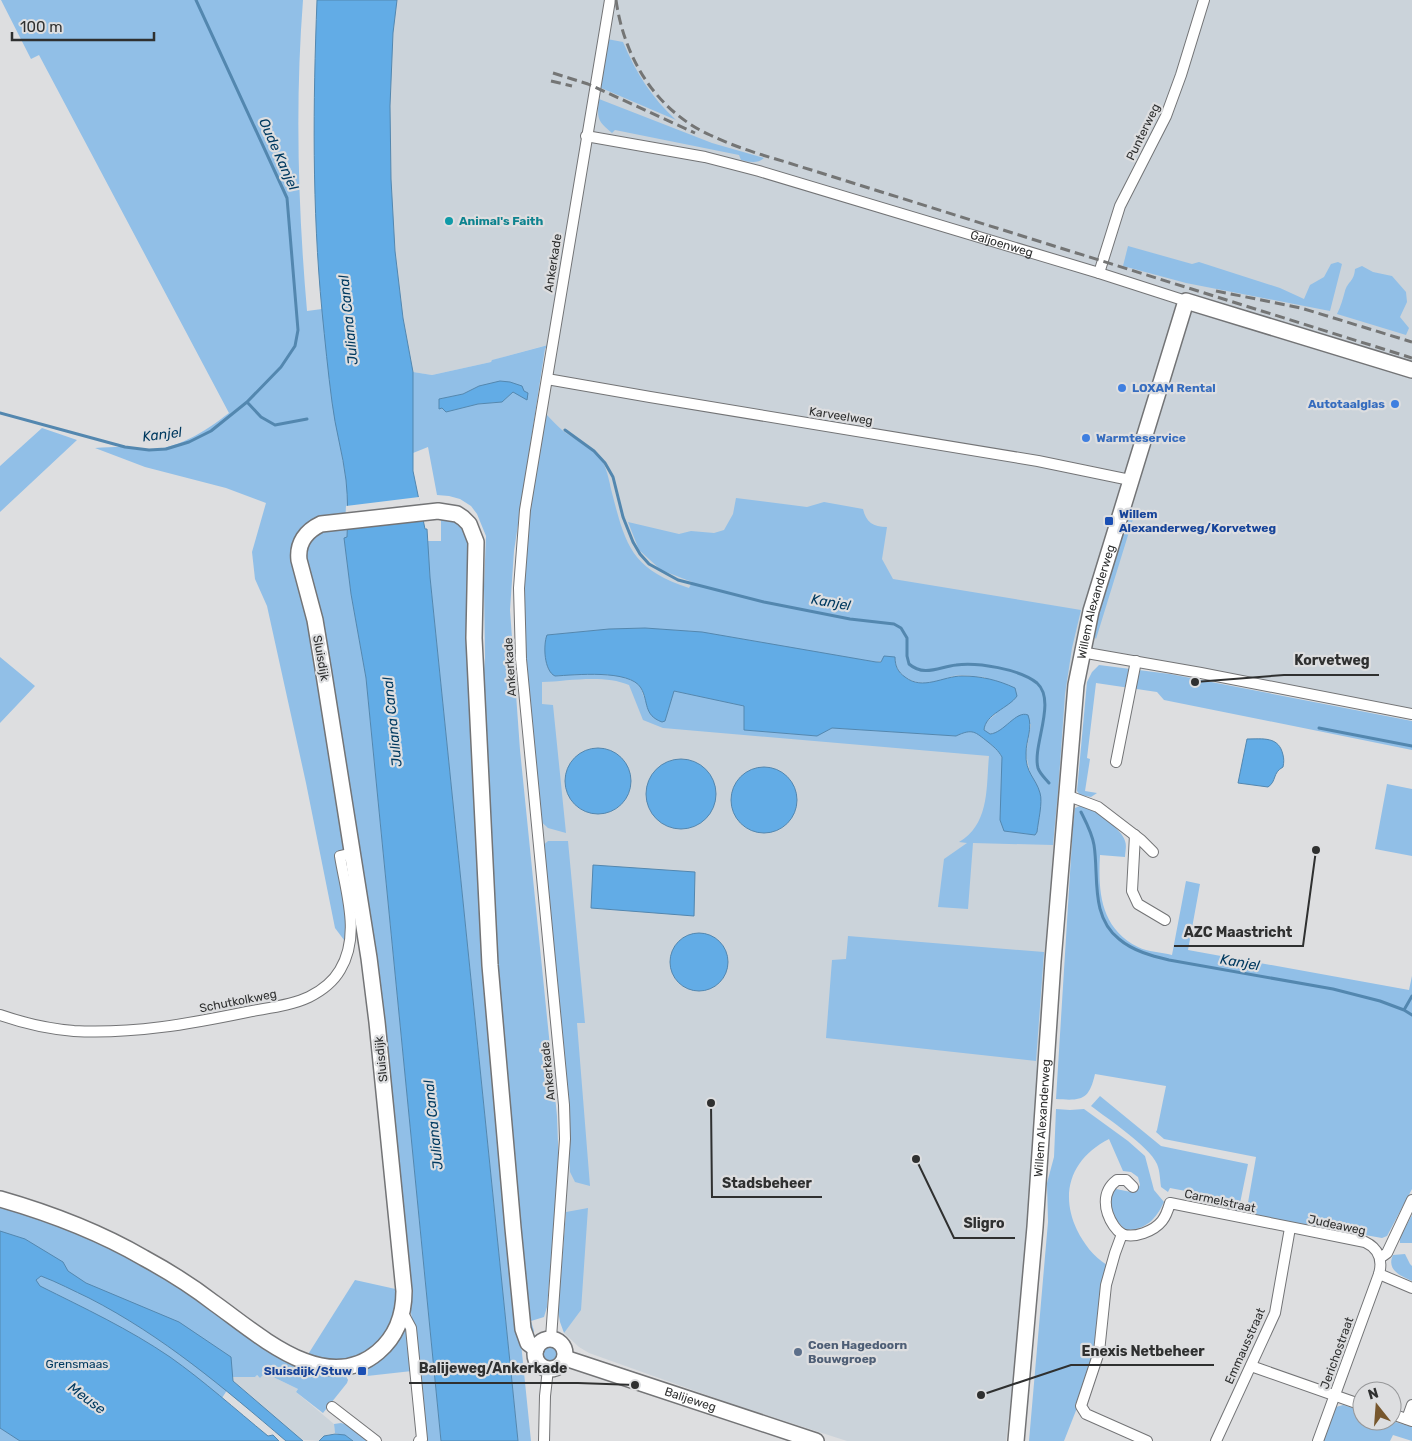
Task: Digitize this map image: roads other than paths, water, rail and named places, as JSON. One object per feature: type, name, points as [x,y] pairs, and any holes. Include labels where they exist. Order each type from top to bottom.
[{"type":"street","name":"Ankerkade","points":[[551,1338],[565,1139],[564,1105],[521,659],[519,588],[526,510],[546,378],[610,0]]},
{"type":"street","name":"Punterweg","points":[[1099,273],[1120,206],[1166,116],[1204,0]]},
{"type":"street","name":"Galjoenweg","points":[[586,136],[705,157],[759,171],[1099,273],[1412,370]]},
{"type":"street","name":"Willem Alexanderweg","points":[[1016,1441],[1034,1235],[1072,721],[1081,652],[1091,611],[1130,480],[1186,301]]},
{"type":"street","name":"Karveelweg","points":[[546,378],[650,398],[1047,463],[1130,480]]},
{"type":"street","name":"Sluisdijk","points":[[0,1199],[39,1211],[107,1239],[137,1254],[204,1295],[277,1348],[315,1365],[329,1368],[343,1367],[364,1361],[375,1354],[388,1341],[398,1327],[403,1313],[404,1291],[377,1022],[353,853],[315,620],[298,558],[298,551],[305,535],[315,527],[329,522],[438,511],[457,514],[469,524],[476,542],[474,638],[491,983],[523,1329],[526,1340],[536,1349]]},
{"type":"street","points":[[1081,652],[1412,714]]},
{"type":"street","points":[[1116,762],[1136,661]]},
{"type":"street","points":[[1066,795],[1098,807],[1154,852]]},
{"type":"street","points":[[1134,835],[1132,891],[1138,904],[1165,920]]},
{"type":"street","name":"Schutkolkweg","points":[[0,1015],[44,1027],[72,1031],[139,1031],[296,1002],[310,996],[323,989],[333,980],[340,971],[349,948],[352,926],[340,856],[353,853]]},
{"type":"street","points":[[1134,1187],[1126,1180],[1117,1180],[1109,1187],[1106,1197],[1108,1215],[1122,1234],[1106,1285],[1099,1352],[1082,1401],[1082,1408],[1086,1414],[1147,1441]]},
{"type":"street","points":[[1412,1200],[1388,1250],[1380,1258],[1379,1274],[1412,1288]]},
{"type":"street","name":"Carmelstraat","points":[[1122,1234],[1130,1236],[1153,1229],[1161,1222],[1170,1203],[1290,1228]]},
{"type":"street","name":"Judeaweg","points":[[1290,1228],[1365,1242],[1374,1248],[1380,1258]]},
{"type":"street","name":"Emmausstraat","points":[[1216,1441],[1275,1313],[1290,1228]]},
{"type":"street","name":"Jerichostraat","points":[[1318,1441],[1379,1274]]},
{"type":"street","points":[[403,1313],[411,1328],[422,1439],[419,1441]]},
{"type":"street","points":[[551,1338],[563,1344],[566,1352],[565,1358],[559,1366],[548,1369],[538,1363],[535,1355],[536,1349],[542,1340],[551,1338]]},
{"type":"street","name":"Balijeweg","points":[[565,1358],[816,1441]]},
{"type":"street","points":[[1251,1366],[1352,1402]]},
{"type":"street","points":[[544,1441],[548,1369]]},
{"type":"street","points":[[1409,1420],[1412,1405]]},
{"type":"street","points":[[332,1407],[376,1441]]},
{"type":"water","name":"Juliana Canal","points":[[317,0],[397,0],[393,33],[390,106],[391,179],[395,251],[403,318],[413,372],[413,471],[425,529],[427,529],[430,577],[518,1441],[441,1441],[366,678],[351,594],[344,538],[347,537],[346,480],[333,412],[322,311],[316,233],[314,156]]},
{"type":"water","points":[[500,381],[522,386],[524,391],[528,393],[527,400],[513,392],[502,402],[478,404],[446,412],[442,408],[439,409],[439,399],[463,394],[479,386]]},
{"type":"water","points":[[645,628],[702,632],[876,662],[881,662],[884,656],[895,657],[896,666],[899,671],[905,677],[919,683],[969,676],[989,679],[1015,688],[1017,696],[988,720],[984,730],[990,734],[995,733],[1019,716],[1023,714],[1028,715],[1030,725],[1026,760],[1041,797],[1037,832],[1035,835],[1004,831],[1000,820],[1002,757],[992,745],[974,732],[966,732],[956,736],[832,728],[817,736],[744,730],[744,706],[674,691],[665,721],[662,722],[649,712],[641,688],[635,682],[626,678],[601,674],[555,676],[549,669],[545,651],[547,635],[609,629]]},
{"type":"water","points":[[1247,739],[1270,740],[1278,744],[1281,749],[1284,758],[1283,767],[1277,772],[1273,782],[1268,787],[1238,783]]},
{"type":"water","points":[[598,748],[610,751],[621,758],[628,769],[631,781],[628,793],[621,804],[610,811],[598,814],[586,811],[575,804],[568,793],[565,781],[568,769],[575,758],[586,751]]},
{"type":"water","points":[[681,759],[700,765],[710,775],[716,794],[710,813],[700,823],[681,829],[662,823],[652,813],[646,794],[652,775],[662,765]]},
{"type":"water","points":[[757,767],[771,767],[783,772],[792,781],[797,793],[795,813],[788,824],[771,833],[757,833],[745,828],[736,819],[731,807],[731,793],[736,781],[745,772]]},
{"type":"water","points":[[593,865],[695,872],[694,916],[591,908]]},
{"type":"water","points":[[693,933],[705,933],[720,941],[728,956],[728,968],[720,983],[705,991],[693,991],[678,983],[670,968],[670,956],[678,941]]},
{"type":"water","name":"Grensmaas","points":[[0,1231],[25,1239],[63,1262],[68,1271],[86,1283],[179,1322],[231,1357],[233,1381],[303,1441],[286,1441],[216,1382],[168,1346],[89,1298],[41,1276],[36,1280],[40,1286],[139,1337],[170,1357],[268,1436],[273,1435],[279,1441],[20,1441],[0,1428]]},
{"type":"water","points":[[345,1435],[353,1441],[319,1441],[324,1436]]},
{"type":"waterway","name":"Oude Kanjel","points":[[0,413],[125,447],[149,450],[166,449],[189,442],[211,431],[247,402],[281,367],[295,346],[298,330],[287,198],[196,0]]},
{"type":"waterway","name":"Kanjel","points":[[247,402],[261,417],[275,425],[307,419]]},
{"type":"waterway","name":"Kanjel","points":[[565,430],[594,451],[605,463],[613,477],[623,517],[640,554],[649,564],[678,580],[764,602],[850,619],[894,624],[901,628],[907,638],[909,664],[920,670],[926,671],[965,664],[986,666],[1009,670],[1030,678],[1037,683],[1043,691],[1045,701],[1045,712],[1038,748],[1038,768],[1049,783]]},
{"type":"waterway","name":"Kanjel","points":[[1319,728],[1412,746]]},
{"type":"waterway","name":"Kanjel","points":[[1081,812],[1093,841],[1098,895],[1104,919],[1110,930],[1130,947],[1149,955],[1169,960],[1333,989],[1380,1001],[1412,1015]]},
{"type":"waterway","name":"Kanjel","points":[[1404,1010],[1412,996]]},
{"type":"railway","points":[[616,0],[626,42],[645,80],[673,111],[690,124],[710,135],[759,154],[1412,358]]},
{"type":"railway","points":[[553,73],[588,84],[695,133]]},
{"type":"railway","points":[[551,81],[572,86]]},
{"type":"railway","points":[[1216,291],[1301,308],[1412,342]]},
{"type":"place","name":"Animal's Faith","points":[[449,221]]},
{"type":"place","name":"LOXAM Rental","points":[[1122,388]]},
{"type":"place","name":"Autotaalglas","points":[[1395,404]]},
{"type":"place","name":"Warmteservice","points":[[1086,438]]},
{"type":"place","name":"Willem Alexanderweg/Korvetweg","points":[[1109,521]]},
{"type":"place","name":"Korvetweg","points":[[1195,682]]},
{"type":"place","name":"AZC Maastricht","points":[[1316,850]]},
{"type":"place","name":"Stadsbeheer","points":[[711,1103]]},
{"type":"place","name":"Sligro","points":[[916,1159]]},
{"type":"place","name":"Coen Hagedoorn Bouwgroep","points":[[798,1352]]},
{"type":"place","name":"Sluisdijk/Stuw","points":[[362,1371]]},
{"type":"place","name":"Balijeweg/Ankerkade","points":[[635,1385]]},
{"type":"place","name":"Enexis Netbeheer","points":[[981,1395]]},
{"type":"water label","name":"Meuse","points":[[87,1398]]}]
